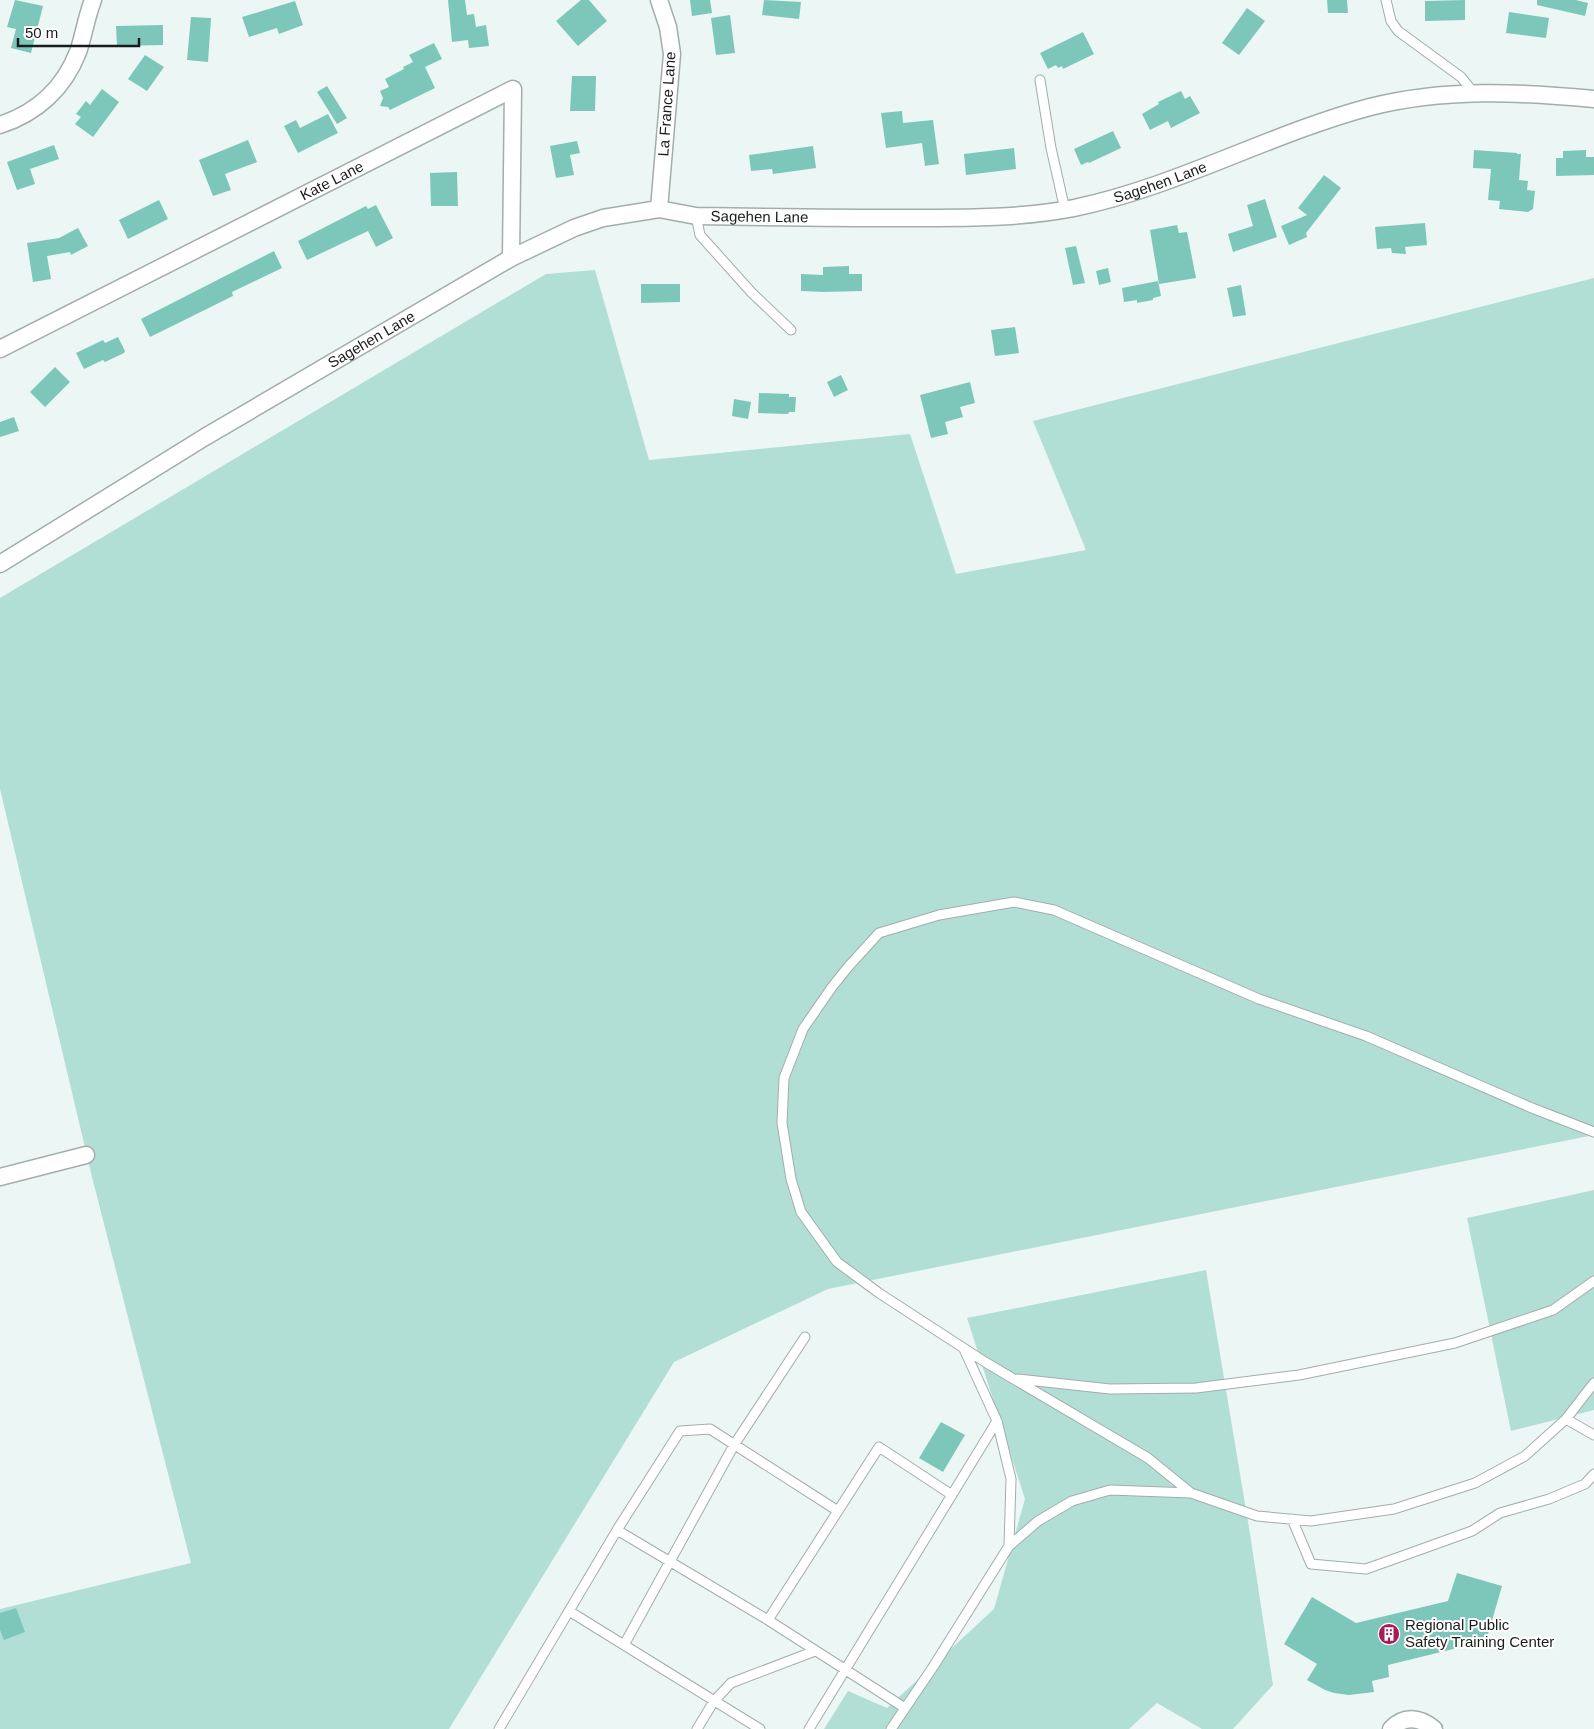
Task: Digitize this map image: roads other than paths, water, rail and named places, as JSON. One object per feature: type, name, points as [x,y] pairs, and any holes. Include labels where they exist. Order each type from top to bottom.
[{"type":"street","points":[[0,125],[23,117],[42,103],[58,87],[70,69],[79,50],[86,17],[93,0]]},
{"type":"street","name":"La France Lane","points":[[659,0],[668,27],[672,54],[659,209]]},
{"type":"street","name":"Kate Lane","points":[[0,349],[514,88],[512,258]]},
{"type":"street","name":"Sagehen Lane","points":[[0,564],[205,437],[512,258],[557,236],[603,218],[659,209],[696,216],[957,218],[1065,210],[1155,186],[1331,119],[1363,109],[1419,98],[1474,93],[1507,92],[1594,98]]},
{"type":"street","points":[[0,1177],[86,1156]]},
{"type":"street","points":[[1391,1729],[1400,1722],[1409,1719],[1427,1723],[1434,1729]]},
{"type":"lane","points":[[1386,0],[1391,21],[1398,31],[1461,77],[1474,93]]},
{"type":"lane","points":[[1040,80],[1051,148],[1065,210]]},
{"type":"lane","points":[[696,216],[700,235],[752,293],[791,330]]},
{"type":"lane","points":[[1191,1493],[1148,1458],[964,1348],[879,1293],[837,1262],[802,1212],[791,1179],[782,1123],[784,1078],[803,1029],[832,987],[879,933],[939,915],[1014,902],[1054,910],[1259,999],[1366,1036],[1532,1108],[1594,1132]]},
{"type":"lane","points":[[1013,1378],[1110,1389],[1129,1389],[1196,1388],[1298,1375],[1455,1343],[1553,1310],[1594,1281]]},
{"type":"lane","points":[[624,1645],[734,1444],[805,1337]]},
{"type":"lane","points":[[964,1348],[997,1421],[1011,1479],[1009,1546]]},
{"type":"lane","points":[[891,1729],[933,1667],[1009,1546],[1038,1521],[1072,1502],[1110,1490],[1191,1493],[1257,1516],[1311,1522],[1394,1509],[1475,1483],[1525,1456],[1566,1419],[1594,1383]]},
{"type":"lane","points":[[1566,1419],[1594,1435]]},
{"type":"lane","points":[[809,1729],[997,1421]]},
{"type":"lane","points":[[502,1728],[617,1530],[680,1432],[710,1429],[838,1511]]},
{"type":"lane","points":[[768,1620],[879,1447],[952,1495]]},
{"type":"lane","points":[[1292,1519],[1312,1564],[1366,1569],[1472,1532],[1500,1513],[1549,1499],[1585,1484],[1594,1474]]},
{"type":"lane","points":[[617,1530],[768,1620],[905,1708]]},
{"type":"lane","points":[[569,1611],[760,1729]]},
{"type":"lane","points":[[697,1729],[714,1701],[731,1683],[815,1651]]},
{"type":"place","name":"Regional Public Safety Training Center","points":[[1389,1634]]}]
